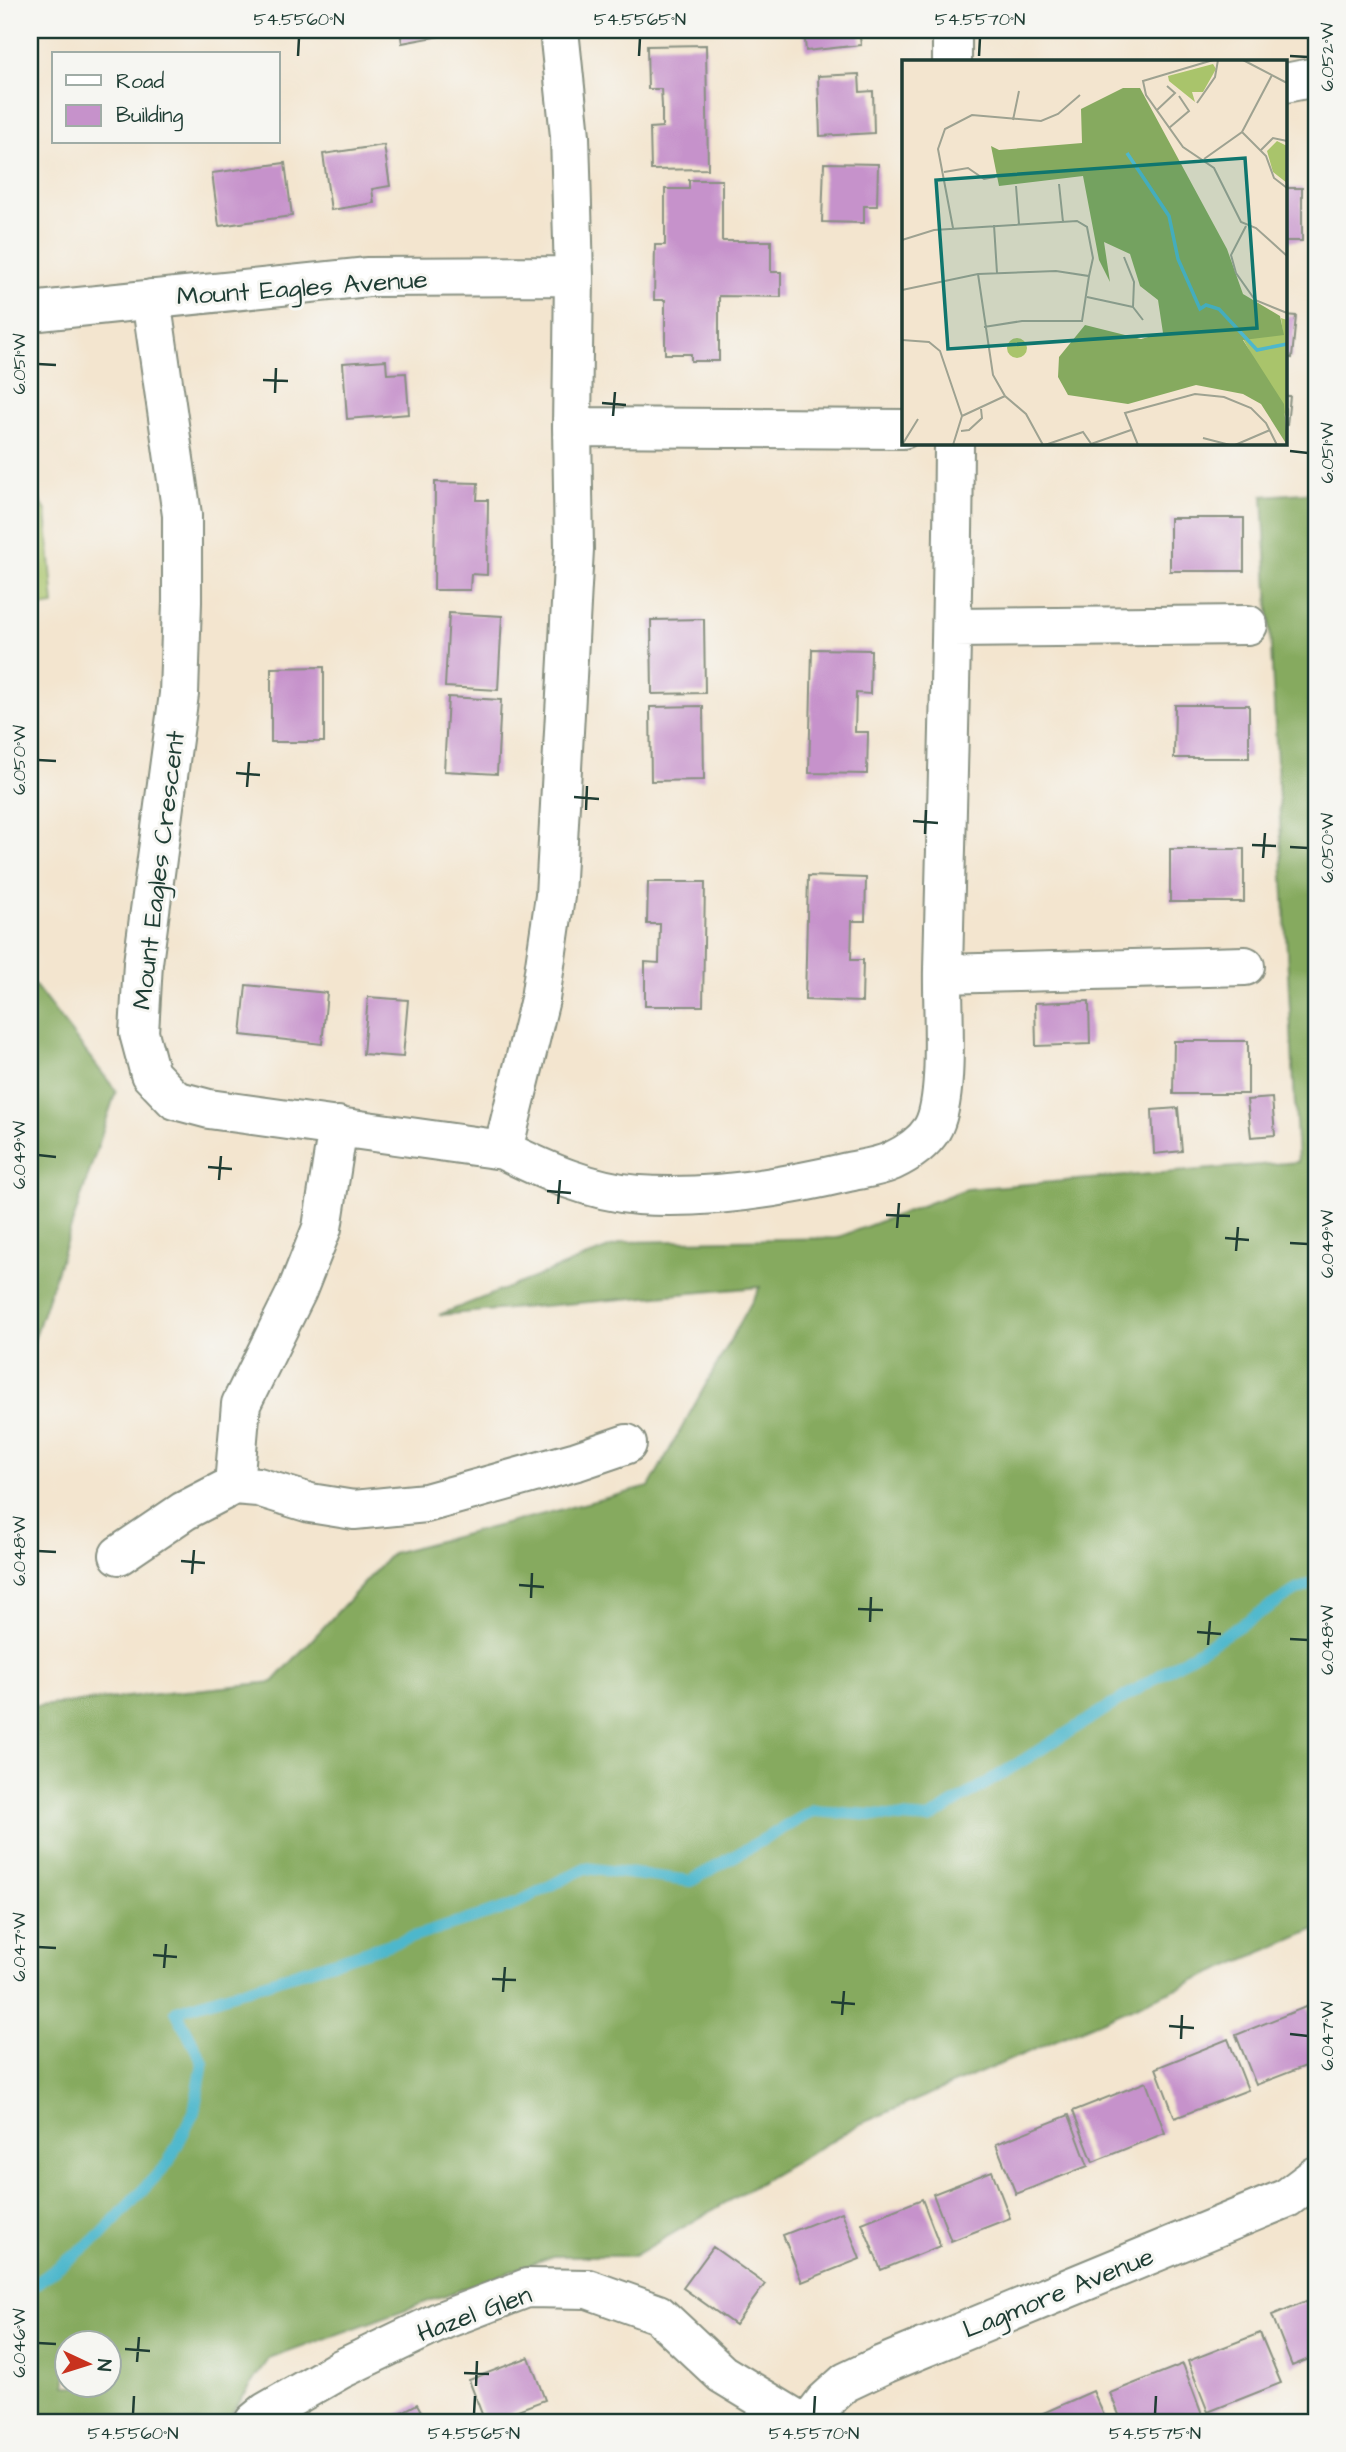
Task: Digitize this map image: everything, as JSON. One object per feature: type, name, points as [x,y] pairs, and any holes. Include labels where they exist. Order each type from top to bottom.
[{"type":"street","points":[[503,1150],[540,999],[555,896],[574,549],[574,275],[570,136],[559,30]]},
{"type":"street","points":[[952,30],[953,60]]},
{"type":"street","points":[[1286,83],[1316,77]]},
{"type":"street","name":"Mount Eagles Avenue","points":[[30,312],[368,276],[574,275]]},
{"type":"street","name":"Mount Eagles Crescent","points":[[151,299],[181,515],[182,602],[178,694],[143,963],[139,1034],[150,1074],[175,1100],[209,1109],[503,1150],[544,1170],[588,1186],[637,1195],[701,1195],[802,1183],[890,1162],[913,1149],[933,1128],[943,1090],[943,975],[953,628],[954,444]]},
{"type":"street","points":[[572,427],[902,429]]},
{"type":"street","points":[[953,628],[1248,625]]},
{"type":"street","points":[[943,975],[1245,965]]},
{"type":"street","points":[[233,1485],[241,1404],[297,1291],[322,1228],[338,1126]]},
{"type":"street","points":[[119,1555],[184,1511],[233,1485],[258,1487],[310,1503],[354,1510],[426,1503],[577,1461],[627,1444]]},
{"type":"street","name":"Lagmore Avenue","points":[[809,2422],[825,2401],[846,2382],[1287,2198],[1316,2176]]},
{"type":"street","name":"Hazel Glen","points":[[254,2422],[341,2369],[443,2320],[527,2288],[588,2289],[658,2314],[722,2374],[802,2422]]},
{"type":"green space","points":[[30,484],[46,511],[54,605],[30,608]]},
{"type":"green space","points":[[1316,492],[1316,1929],[860,2124],[634,2256],[553,2256],[269,2359],[226,2422],[30,2422],[30,1707],[273,1682],[392,1553],[649,1487],[760,1287],[439,1315],[624,1242],[836,1238],[966,1189],[1298,1162],[1263,496]]},
{"type":"green space","points":[[30,983],[36,987],[116,1091],[30,1352]]},
{"type":"building","points":[[400,30],[443,30],[445,35],[402,43]]},
{"type":"building","points":[[804,30],[859,30],[861,45],[806,51]]},
{"type":"building","points":[[706,45],[708,169],[651,170],[650,128],[662,127],[662,106],[661,89],[648,89],[647,46]]},
{"type":"building","points":[[859,74],[860,92],[873,91],[874,133],[820,136],[818,76]]},
{"type":"building","points":[[384,145],[390,186],[372,189],[374,203],[331,210],[323,154]]},
{"type":"building","points":[[285,163],[292,216],[219,226],[212,173]]},
{"type":"building","points":[[824,163],[878,164],[877,206],[864,206],[864,223],[822,222]]},
{"type":"building","points":[[689,180],[722,180],[722,241],[771,241],[771,272],[781,272],[781,297],[719,296],[719,361],[691,361],[691,354],[665,354],[665,300],[654,300],[655,245],[665,245],[665,189],[689,189]]},
{"type":"building","points":[[1286,188],[1302,188],[1302,241],[1286,241]]},
{"type":"building","points":[[30,226],[39,261],[30,264]]},
{"type":"building","points":[[1286,315],[1296,316],[1292,358],[1286,357]]},
{"type":"building","points":[[386,360],[387,374],[406,373],[409,414],[347,419],[343,363]]},
{"type":"building","points":[[1286,396],[1290,396],[1287,425]]},
{"type":"building","points":[[435,482],[478,483],[477,500],[488,500],[487,575],[471,574],[470,590],[434,590]]},
{"type":"building","points":[[1170,518],[1244,518],[1244,571],[1170,571]]},
{"type":"building","points":[[449,613],[502,616],[498,690],[445,687]]},
{"type":"building","points":[[704,619],[705,693],[652,694],[651,620]]},
{"type":"building","points":[[812,649],[871,650],[870,694],[856,693],[855,732],[868,732],[867,774],[809,773]]},
{"type":"building","points":[[324,667],[324,742],[271,742],[271,668]]},
{"type":"building","points":[[448,697],[501,700],[497,774],[444,771]]},
{"type":"building","points":[[1175,705],[1249,705],[1249,758],[1174,758]]},
{"type":"building","points":[[703,706],[704,780],[651,781],[650,707]]},
{"type":"building","points":[[1170,849],[1244,849],[1244,902],[1170,902]]},
{"type":"building","points":[[808,876],[866,878],[865,921],[852,921],[851,960],[863,960],[862,1002],[805,1000]]},
{"type":"building","points":[[648,882],[705,882],[703,1006],[645,1006],[645,962],[659,963],[660,924],[647,924]]},
{"type":"building","points":[[246,985],[327,993],[322,1044],[241,1035]]},
{"type":"building","points":[[368,997],[408,1000],[403,1057],[363,1054]]},
{"type":"building","points":[[1089,1001],[1090,1044],[1036,1046],[1035,1003]]},
{"type":"building","points":[[1174,1041],[1248,1041],[1248,1094],[1173,1094]]},
{"type":"building","points":[[1272,1098],[1275,1135],[1251,1137],[1247,1100]]},
{"type":"building","points":[[1178,1108],[1182,1151],[1154,1154],[1152,1110]]},
{"type":"building","points":[[1308,2006],[1316,2026],[1316,2062],[1256,2085],[1236,2035]]},
{"type":"building","points":[[1228,2039],[1248,2090],[1175,2118],[1156,2068]]},
{"type":"building","points":[[1146,2082],[1165,2133],[1093,2162],[1073,2111]]},
{"type":"building","points":[[1069,2115],[1088,2166],[1016,2194],[996,2144]]},
{"type":"building","points":[[992,2171],[1010,2218],[951,2241],[933,2194]]},
{"type":"building","points":[[922,2199],[940,2246],[881,2270],[862,2223]]},
{"type":"building","points":[[842,2212],[860,2259],[802,2282],[783,2235]]},
{"type":"building","points":[[713,2247],[765,2284],[735,2325],[683,2288]]},
{"type":"building","points":[[1316,2297],[1316,2356],[1292,2366],[1272,2315]]},
{"type":"building","points":[[1260,2333],[1281,2383],[1208,2412],[1188,2361]]},
{"type":"building","points":[[529,2357],[545,2400],[485,2422],[469,2380]]},
{"type":"building","points":[[1183,2364],[1202,2415],[1182,2422],[1122,2422],[1110,2393]]},
{"type":"building","points":[[1093,2391],[1107,2422],[1023,2422],[1057,2407]]},
{"type":"building","points":[[417,2404],[427,2422],[384,2422],[389,2419]]},
{"type":"waterway","points":[[30,2288],[100,2236],[168,2163],[194,2112],[203,2063],[176,2011],[509,1907],[585,1868],[691,1881],[813,1811],[929,1819],[1295,1591],[1316,1582]]}]
